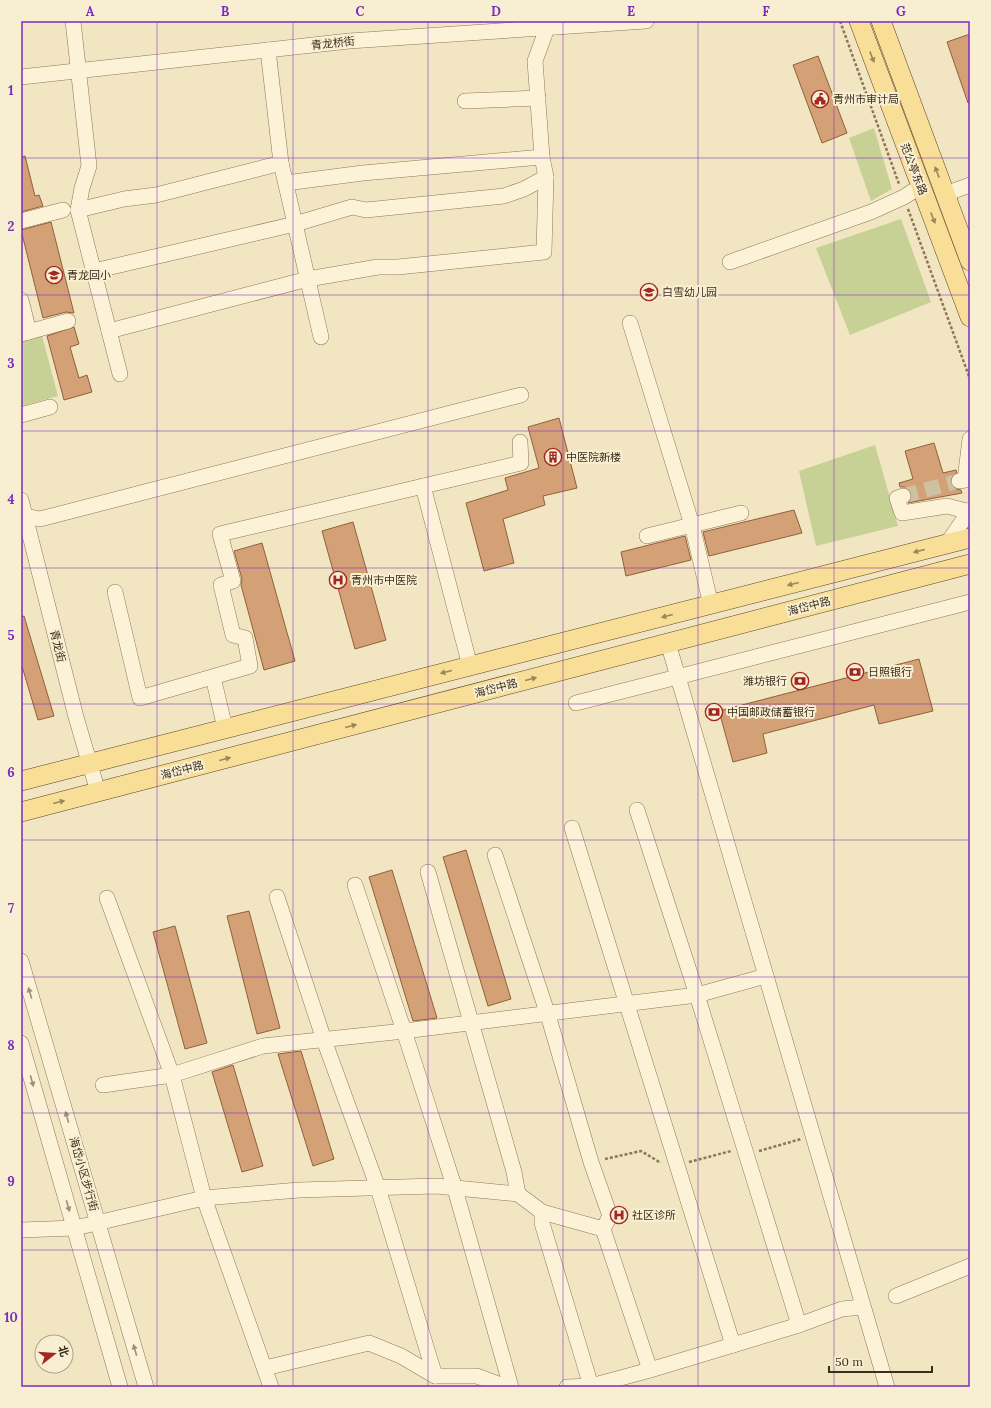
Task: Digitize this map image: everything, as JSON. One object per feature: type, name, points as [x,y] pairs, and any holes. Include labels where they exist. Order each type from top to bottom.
[{"type":"main road","name":"范公亭东路","points":[[859,21],[970,316]]},
{"type":"main road","name":"范公亭东路","points":[[881,21],[970,261]]},
{"type":"main road","points":[[21,781],[970,538]]},
{"type":"main road","name":"海岱中路","points":[[21,812],[965,567]]},
{"type":"street","points":[[73,21],[89,166],[82,188],[78,210],[120,374]]},
{"type":"street","name":"青龙桥街","points":[[21,77],[349,41],[547,24],[646,21]]},
{"type":"street","points":[[109,331],[308,279],[378,267],[405,266],[544,252],[546,177],[542,157],[535,61],[547,24]]},
{"type":"street","points":[[268,50],[281,163],[321,337]]},
{"type":"street","points":[[465,101],[538,98]]},
{"type":"street","points":[[286,183],[363,173],[542,157]]},
{"type":"street","points":[[78,210],[124,199],[156,195],[281,163]]},
{"type":"street","points":[[94,271],[295,224],[352,207],[366,210],[504,196],[524,189],[546,177]]},
{"type":"street","points":[[945,194],[970,185]]},
{"type":"street","points":[[730,262],[871,212],[904,197],[921,186]]},
{"type":"street","points":[[21,221],[63,210]]},
{"type":"street","points":[[21,300],[25,333],[68,321]]},
{"type":"street","points":[[630,324],[692,525],[711,605]]},
{"type":"street","points":[[22,507],[40,519],[521,394]]},
{"type":"street","points":[[21,415],[50,407]]},
{"type":"street","points":[[959,482],[965,480],[970,439]]},
{"type":"street","points":[[115,592],[140,698],[250,666],[245,638],[233,635],[220,585],[233,581],[220,534],[521,463],[520,442]]},
{"type":"street","points":[[423,486],[470,666]]},
{"type":"street","points":[[903,496],[897,498],[902,513],[947,506],[970,511],[947,544]]},
{"type":"street","name":"青龙街","points":[[22,507],[76,717],[98,792]]},
{"type":"street","points":[[647,536],[741,513]]},
{"type":"street","points":[[576,703],[970,602]]},
{"type":"street","points":[[668,643],[814,1136],[862,1307],[887,1387]]},
{"type":"street","points":[[213,677],[225,728]]},
{"type":"street","points":[[637,810],[697,996],[799,1325]]},
{"type":"street","points":[[572,828],[733,1345]]},
{"type":"street","points":[[495,855],[548,1014],[591,1162],[610,1216],[603,1229],[650,1370]]},
{"type":"street","points":[[428,872],[514,1172],[518,1194]]},
{"type":"street","points":[[354,885],[404,1031],[455,1189],[511,1387]]},
{"type":"street","points":[[278,897],[324,1040],[378,1188],[435,1376]]},
{"type":"street","points":[[108,898],[172,1075],[204,1198],[271,1387]]},
{"type":"street","name":"海岱小区步行街","points":[[21,961],[146,1387]]},
{"type":"street","points":[[103,1085],[172,1075],[263,1046],[404,1031],[697,996],[766,976]]},
{"type":"street","points":[[21,1043],[120,1387]]},
{"type":"street","points":[[21,1230],[75,1228],[98,1224],[204,1198],[300,1190],[436,1186],[518,1194],[542,1212],[603,1229]]},
{"type":"street","points":[[542,1212],[542,1223],[591,1386]]},
{"type":"street","points":[[896,1296],[970,1266]]},
{"type":"street","points":[[567,1387],[591,1386],[650,1370],[799,1325],[842,1309],[862,1307]]},
{"type":"street","points":[[265,1368],[369,1342],[400,1356],[435,1376],[477,1376],[506,1387]]},
{"type":"path","points":[[591,1162],[641,1150],[666,1166],[677,1166],[730,1151],[746,1154],[814,1136]]},
{"type":"green space","points":[[874,128],[892,189],[871,201],[849,138]]},
{"type":"green space","points":[[901,219],[931,302],[850,335],[816,248]]},
{"type":"green space","points":[[42,336],[58,396],[22,406],[21,342]]},
{"type":"green space","points":[[875,445],[898,526],[816,546],[799,471]]},
{"type":"building","points":[[970,34],[970,102],[968,103],[947,42]]},
{"type":"building","name":"青州市审计局","points":[[818,56],[847,133],[822,143],[793,65]]},
{"type":"building","points":[[25,156],[35,196],[39,195],[43,206],[21,212],[21,157]]},
{"type":"building","points":[[51,222],[74,313],[66,312],[43,318],[21,230]]},
{"type":"building","points":[[74,327],[79,344],[70,347],[79,378],[87,375],[92,392],[64,400],[47,336]]},
{"type":"building","points":[[559,418],[577,488],[543,496],[545,505],[503,519],[514,563],[484,571],[466,503],[508,490],[505,478],[539,468],[528,427]]},
{"type":"building","points":[[934,443],[943,473],[956,470],[957,473],[951,478],[950,483],[956,489],[961,490],[962,493],[908,503],[912,498],[911,493],[905,487],[900,487],[899,483],[913,479],[905,451]]},
{"type":"building","points":[[794,510],[802,533],[709,556],[703,532]]},
{"type":"building","points":[[353,522],[386,640],[355,649],[322,531]]},
{"type":"building","points":[[685,536],[691,560],[626,576],[621,552]]},
{"type":"building","points":[[262,543],[295,661],[264,670],[241,585],[242,579],[234,551]]},
{"type":"building","points":[[24,616],[54,716],[38,720],[21,663],[21,617]]},
{"type":"building","points":[[919,659],[933,711],[879,724],[874,705],[763,734],[767,753],[733,762],[719,711]]},
{"type":"building","points":[[466,850],[511,999],[488,1006],[443,857]]},
{"type":"building","points":[[392,870],[437,1018],[413,1021],[369,877]]},
{"type":"building","points":[[249,911],[280,1028],[257,1034],[227,916]]},
{"type":"building","points":[[175,926],[207,1043],[185,1049],[153,932]]},
{"type":"building","points":[[301,1051],[334,1159],[313,1166],[278,1054]]},
{"type":"building","points":[[233,1065],[263,1166],[242,1172],[212,1072]]},
{"type":"tunnel","points":[[903,496],[959,481]]},
{"type":"place","name":"青州市审计局","points":[[820,99]]},
{"type":"place","name":"青龙回小","points":[[54,275]]},
{"type":"place","name":"白雪幼儿园","points":[[649,292]]},
{"type":"place","name":"中医院新楼","points":[[553,457]]},
{"type":"place","name":"青州市中医院","points":[[338,580]]},
{"type":"place","name":"日照银行","points":[[855,672]]},
{"type":"place","name":"潍坊银行","points":[[800,681]]},
{"type":"place","name":"中国邮政储蓄银行","points":[[714,712]]},
{"type":"place","name":"社区诊所","points":[[619,1215]]}]
